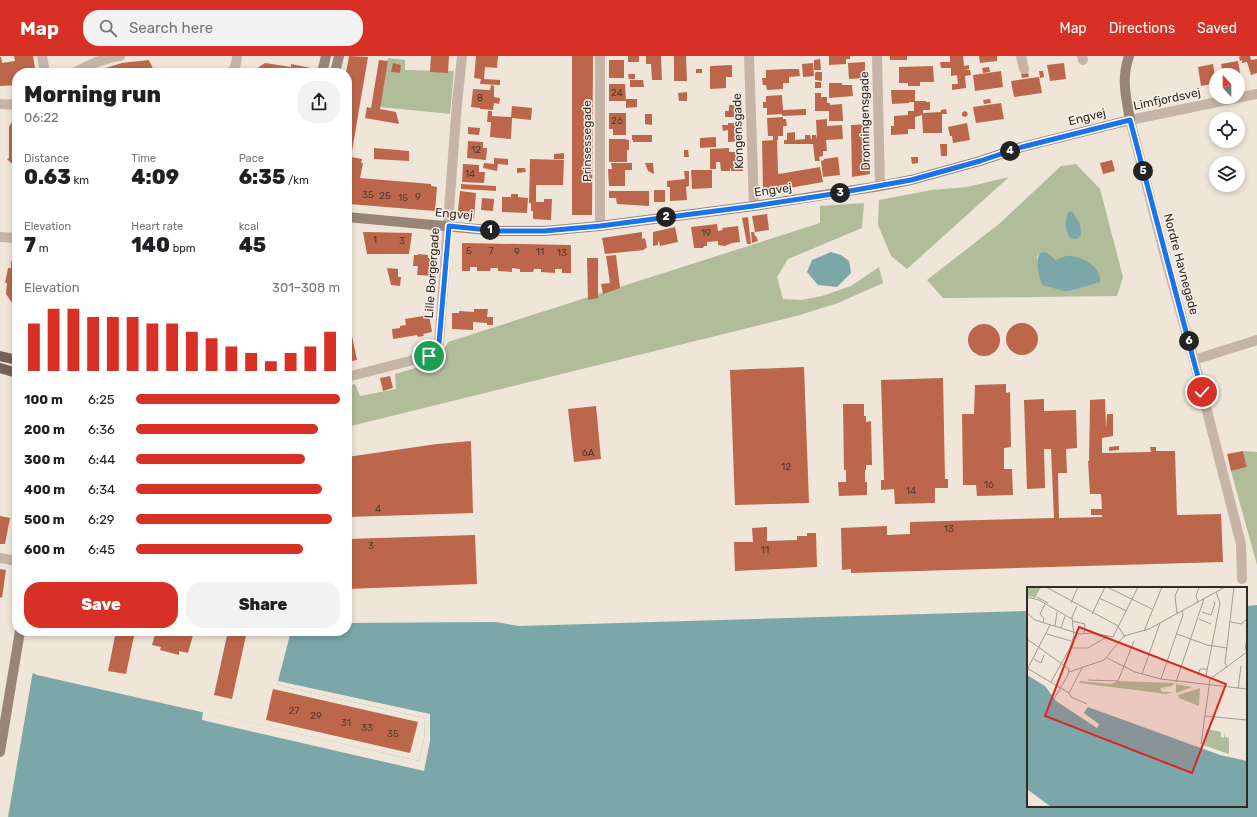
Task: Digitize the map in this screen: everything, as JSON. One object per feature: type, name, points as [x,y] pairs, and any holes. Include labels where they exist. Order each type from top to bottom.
[{"type":"main road","points":[[0,356],[12,359]]},
{"type":"main road","points":[[0,368],[12,372]]},
{"type":"street","points":[[42,56],[44,68]]},
{"type":"street","points":[[83,68],[120,56]]},
{"type":"street","points":[[233,68],[237,56]]},
{"type":"street","points":[[323,68],[326,56]]},
{"type":"street","points":[[336,68],[339,56]]},
{"type":"street","name":"Lille Borgergade","points":[[352,377],[429,356],[439,343],[449,226],[457,103],[462,56]]},
{"type":"street","name":"Prinsessegade","points":[[600,56],[600,226]]},
{"type":"street","name":"Kongensgade","points":[[749,56],[754,206]]},
{"type":"street","name":"Dronningensgade","points":[[877,56],[880,186]]},
{"type":"street","points":[[1022,56],[1024,69]]},
{"type":"street","points":[[1129,56],[1125,69],[1124,87],[1130,120]]},
{"type":"street","name":"Limfjordsvej","points":[[1130,120],[1257,94]]},
{"type":"street","points":[[0,104],[12,105]]},
{"type":"street","name":"Engvej","points":[[352,217],[498,231],[544,231],[600,226],[754,206],[911,180],[980,161],[1022,147],[1130,120]]},
{"type":"street","name":"Nordre Havnegade","points":[[1130,120],[1241,544],[1242,579]]},
{"type":"street","points":[[0,237],[12,238]]},
{"type":"street","points":[[1194,360],[1257,340]]},
{"type":"street","points":[[0,558],[12,560]]},
{"type":"street","points":[[0,752],[19,636]]},
{"type":"green space","points":[[388,58],[405,60],[405,70],[454,71],[450,114],[380,107]]},
{"type":"green space","points":[[1076,164],[1100,189],[1123,277],[1117,296],[943,298],[927,280],[999,224],[1061,166]],"holes":[[[1040,253],[1056,260],[1070,256],[1038,270],[1037,257]]]},
{"type":"green space","points":[[1009,177],[907,269],[891,256],[878,225],[879,200],[932,190],[967,187]]},
{"type":"green space","points":[[864,203],[862,228],[788,259],[777,277],[783,299],[801,300],[822,296],[851,286],[879,267],[883,283],[838,303],[800,315],[352,426],[352,385],[355,384],[360,396],[396,389],[395,374],[422,366],[440,357],[448,342],[820,223],[820,206]]},
{"type":"green space","points":[[1243,451],[1257,452],[1257,565],[1231,471],[1247,467]]},
{"type":"water","points":[[1072,211],[1080,224],[1081,235],[1077,239],[1070,238],[1066,229],[1066,218],[1068,212]]},
{"type":"water","points":[[831,252],[841,255],[849,261],[851,273],[837,287],[818,285],[807,272],[812,260]]},
{"type":"water","points":[[1046,252],[1056,260],[1070,256],[1086,261],[1098,272],[1100,282],[1069,291],[1042,285],[1037,261],[1040,253]]},
{"type":"water","points":[[1257,605],[1257,817],[0,817],[0,658],[37,675],[419,761],[424,739],[425,718],[277,685],[290,636],[352,636],[352,623],[495,622],[519,626],[1027,611],[1027,807],[1247,807],[1247,606]]},
{"type":"pier","points":[[0,656],[33,671],[8,817],[0,817]]},
{"type":"pier","points":[[278,681],[430,714],[430,741],[424,771],[202,720],[203,712],[419,761],[424,739],[425,718],[277,685]]},
{"type":"building","points":[[14,56],[33,56],[35,68],[12,68],[12,85],[0,86],[0,57],[2,63],[15,61]]},
{"type":"building","points":[[349,56],[368,57],[352,151],[352,68],[347,68]]},
{"type":"building","points":[[431,56],[449,56],[448,73],[430,72]]},
{"type":"building","points":[[476,56],[498,56],[497,68],[485,67],[484,79],[500,80],[500,85],[480,84],[481,79],[474,78]]},
{"type":"building","points":[[572,56],[593,56],[592,215],[572,215]]},
{"type":"building","points":[[628,56],[639,56],[639,62],[628,62]]},
{"type":"building","points":[[646,56],[661,56],[662,80],[652,80],[651,64],[646,64]]},
{"type":"building","points":[[674,56],[686,56],[687,81],[674,81]]},
{"type":"building","points":[[829,56],[850,56],[850,59],[846,59],[846,64],[829,65]]},
{"type":"building","points":[[890,56],[907,56],[907,60],[890,60]]},
{"type":"building","points":[[950,56],[963,56],[964,66],[969,65],[969,69],[964,69],[970,70],[971,75],[965,76],[966,88],[952,90],[952,84],[958,84],[957,75],[951,76],[951,68],[941,68],[940,62],[950,62]]},
{"type":"building","points":[[979,56],[997,56],[997,61],[980,63]]},
{"type":"building","points":[[1250,56],[1251,60],[1257,59],[1257,73],[1251,75],[1247,62],[1242,63],[1242,60],[1240,61],[1239,57]]},
{"type":"building","points":[[820,59],[821,70],[814,70],[814,60]]},
{"type":"building","points":[[149,60],[153,68],[106,68],[122,63]]},
{"type":"building","points":[[379,60],[388,61],[380,109],[396,112],[399,124],[365,118],[367,107],[371,108]]},
{"type":"building","points":[[609,60],[624,60],[624,78],[609,78]]},
{"type":"building","points":[[1238,61],[1239,68],[1222,68],[1221,64]]},
{"type":"building","points":[[865,62],[865,78],[849,79],[848,63]]},
{"type":"building","points":[[265,63],[291,67],[291,64],[311,68],[258,68]]},
{"type":"building","points":[[393,63],[401,65],[400,73],[391,72]]},
{"type":"building","points":[[813,63],[814,76],[803,77],[802,64]]},
{"type":"building","points":[[1064,63],[1066,79],[1050,81],[1047,65]]},
{"type":"building","points":[[1213,64],[1214,68],[1209,68],[1209,84],[1201,86],[1198,67]]},
{"type":"building","points":[[732,65],[732,77],[726,77],[726,88],[710,89],[710,66]]},
{"type":"building","points":[[933,66],[934,82],[920,82],[920,86],[908,86],[908,83],[899,83],[899,67]]},
{"type":"building","points":[[989,67],[990,72],[983,73],[982,68]]},
{"type":"building","points":[[696,69],[702,69],[702,73],[696,73]]},
{"type":"building","points":[[799,69],[800,76],[789,77],[789,83],[783,83],[783,89],[767,90],[766,85],[763,85],[762,78],[766,78],[766,70]]},
{"type":"building","points":[[1001,71],[1003,87],[975,91],[973,75]]},
{"type":"building","points":[[1039,71],[1043,71],[1044,77],[1040,78]]},
{"type":"building","points":[[816,72],[822,72],[822,81],[815,80]]},
{"type":"building","points":[[1028,73],[1029,77],[1022,78],[1021,74]]},
{"type":"building","points":[[628,74],[635,74],[635,79],[629,79]]},
{"type":"building","points":[[1039,77],[1042,93],[1014,97],[1011,81]]},
{"type":"building","points":[[630,80],[643,80],[644,87],[630,87]]},
{"type":"building","points":[[815,82],[821,82],[821,88],[815,88]]},
{"type":"building","points":[[829,83],[852,85],[853,96],[829,98]]},
{"type":"building","points":[[609,84],[625,84],[626,101],[609,101]]},
{"type":"building","points":[[491,85],[494,86],[494,97],[500,98],[499,104],[494,103],[493,110],[471,107],[473,89],[490,90]]},
{"type":"building","points":[[891,90],[915,90],[915,101],[930,102],[930,110],[923,110],[923,113],[941,112],[941,110],[946,109],[947,114],[942,114],[942,133],[923,133],[922,115],[915,117],[915,129],[908,129],[908,134],[891,135],[891,126],[894,126],[894,116],[908,115],[908,111],[914,111],[914,102],[892,104]]},
{"type":"building","points":[[687,92],[687,101],[679,101],[678,93]]},
{"type":"building","points":[[815,93],[821,93],[821,97],[827,97],[827,103],[830,103],[830,105],[842,104],[843,121],[829,121],[829,111],[815,111]]},
{"type":"building","points":[[782,95],[783,110],[806,109],[806,115],[767,115],[767,108],[763,108],[763,102],[766,102],[766,96]]},
{"type":"building","points":[[626,99],[637,99],[637,107],[626,108]]},
{"type":"building","points":[[990,99],[991,103],[984,104],[983,100]]},
{"type":"building","points":[[1001,103],[1004,119],[976,123],[973,107]]},
{"type":"building","points":[[729,105],[742,105],[742,117],[725,117],[725,111],[729,111]]},
{"type":"building","points":[[512,106],[532,108],[531,120],[512,118],[511,139],[490,137],[491,122],[487,122],[488,111],[492,111],[492,116],[511,117]]},
{"type":"building","points":[[964,111],[967,112],[968,115],[965,117],[962,116]]},
{"type":"building","points":[[609,113],[626,113],[626,135],[613,135],[613,129],[609,129]]},
{"type":"building","points":[[645,114],[652,114],[652,125],[645,124]]},
{"type":"building","points":[[783,117],[783,119],[786,119],[787,126],[783,126],[783,136],[778,136],[777,140],[778,173],[820,167],[823,182],[767,192],[763,189],[762,141],[773,140],[773,136],[768,136],[767,118]]},
{"type":"building","points":[[827,119],[827,126],[842,125],[843,139],[826,140],[827,151],[823,151],[823,156],[819,157],[820,161],[815,161],[813,144],[784,144],[784,140],[787,140],[787,133],[795,132],[795,140],[805,139],[805,135],[810,135],[812,139],[812,135],[816,135],[817,139],[816,120]]},
{"type":"building","points":[[12,122],[11,163],[7,159],[9,158],[9,127]]},
{"type":"building","points":[[728,123],[743,123],[743,141],[728,142],[728,130],[723,131],[722,125],[728,125]]},
{"type":"building","points":[[967,123],[970,140],[953,143],[948,127]]},
{"type":"building","points":[[869,124],[870,174],[852,177],[851,125]]},
{"type":"building","points":[[468,127],[480,128],[479,135],[468,134]]},
{"type":"building","points":[[632,135],[652,135],[652,142],[633,142]]},
{"type":"building","points":[[716,137],[716,147],[700,148],[700,138]]},
{"type":"building","points":[[609,139],[629,140],[627,162],[609,162]]},
{"type":"building","points":[[468,141],[483,142],[483,148],[487,148],[486,160],[467,158]]},
{"type":"building","points":[[940,144],[947,144],[947,156],[941,156]]},
{"type":"building","points":[[374,148],[409,151],[409,161],[374,159]]},
{"type":"building","points":[[729,148],[729,152],[742,152],[743,171],[731,171],[730,168],[730,171],[721,171],[720,162],[716,162],[716,169],[710,169],[710,149]]},
{"type":"building","points":[[684,150],[688,150],[689,157],[684,157]]},
{"type":"building","points":[[564,153],[564,159],[554,159],[554,154]]},
{"type":"building","points":[[352,157],[362,159],[361,163],[363,163],[360,178],[431,184],[431,186],[437,187],[435,211],[352,204]]},
{"type":"building","points":[[838,157],[840,175],[823,177],[821,161],[824,159]]},
{"type":"building","points":[[911,157],[918,157],[918,163],[912,164]]},
{"type":"building","points":[[494,158],[508,159],[508,165],[498,164],[497,171],[483,168],[484,163],[494,164]]},
{"type":"building","points":[[530,159],[564,160],[563,185],[536,185],[536,202],[544,202],[544,199],[552,199],[551,220],[533,219],[531,203],[529,203]]},
{"type":"building","points":[[1112,160],[1115,171],[1103,174],[1100,163]]},
{"type":"building","points":[[611,163],[632,163],[632,170],[625,170],[625,186],[609,186],[608,169],[612,169]]},
{"type":"building","points":[[645,163],[653,163],[654,174],[648,171]]},
{"type":"building","points":[[463,164],[479,165],[479,172],[485,172],[484,183],[462,182]]},
{"type":"building","points":[[517,168],[525,168],[526,172],[517,173]]},
{"type":"building","points":[[691,170],[712,170],[712,188],[692,189]]},
{"type":"building","points":[[684,171],[689,171],[689,186],[686,187],[687,200],[670,201],[670,187],[667,187],[667,181],[685,179]]},
{"type":"building","points":[[461,184],[496,186],[496,191],[461,189]]},
{"type":"building","points":[[654,190],[665,190],[665,202],[654,202]]},
{"type":"building","points":[[460,191],[476,193],[474,218],[461,217],[458,210]]},
{"type":"building","points":[[609,191],[649,191],[649,206],[617,204],[616,198],[609,198]]},
{"type":"building","points":[[511,194],[518,194],[518,197],[528,198],[527,213],[502,212],[502,197],[511,197]]},
{"type":"building","points":[[482,198],[494,199],[493,211],[481,210]]},
{"type":"building","points":[[767,214],[769,230],[755,232],[752,216]]},
{"type":"building","points":[[748,217],[751,244],[747,244],[742,218]]},
{"type":"building","points":[[717,224],[718,231],[723,230],[722,228],[738,226],[740,242],[725,246],[718,245],[718,241],[707,242],[707,246],[704,246],[703,248],[694,248],[691,227]]},
{"type":"building","points":[[675,227],[678,242],[660,246],[659,241],[658,245],[653,246],[653,232]]},
{"type":"building","points":[[363,232],[412,233],[409,254],[367,254]]},
{"type":"building","points":[[642,232],[642,239],[645,238],[647,248],[644,250],[605,254],[602,238]]},
{"type":"building","points":[[751,232],[754,232],[758,241],[752,243]]},
{"type":"building","points":[[462,243],[571,245],[571,273],[562,273],[562,269],[555,269],[555,273],[541,272],[541,269],[534,269],[533,272],[520,272],[520,269],[512,268],[512,272],[498,271],[498,268],[491,268],[490,271],[477,271],[477,267],[470,267],[470,271],[462,271]]},
{"type":"building","points":[[414,255],[428,255],[428,258],[436,259],[435,276],[417,275],[418,266],[413,266]]},
{"type":"building","points":[[616,255],[620,288],[603,294],[601,284],[610,283],[606,256]]},
{"type":"building","points":[[587,258],[598,258],[598,298],[588,300]]},
{"type":"building","points":[[11,261],[12,303],[6,294],[7,283],[5,283],[8,268],[11,268]]},
{"type":"building","points":[[387,268],[398,269],[398,277],[401,277],[400,286],[391,285]]},
{"type":"building","points":[[474,309],[488,309],[487,317],[493,317],[493,325],[473,322],[473,330],[452,329],[452,313],[459,313],[459,311],[474,312]]},
{"type":"building","points":[[429,315],[432,332],[423,334],[424,336],[418,337],[417,335],[393,339],[392,329],[400,328],[400,326],[406,325],[405,319]]},
{"type":"building","points":[[1019,323],[1025,323],[1035,330],[1038,339],[1037,345],[1031,352],[1025,355],[1019,355],[1009,348],[1006,342],[1006,336],[1013,326]]},
{"type":"building","points":[[981,324],[987,324],[997,331],[1000,340],[999,346],[993,353],[987,356],[981,356],[971,349],[968,343],[968,337],[975,327]]},
{"type":"building","points":[[352,336],[357,360],[352,361]]},
{"type":"building","points":[[804,367],[809,503],[735,505],[730,370]]},
{"type":"building","points":[[390,376],[393,388],[383,391],[380,378]]},
{"type":"building","points":[[943,378],[945,479],[948,479],[948,488],[935,488],[935,503],[895,504],[894,489],[881,490],[881,480],[884,480],[881,380]]},
{"type":"building","points":[[1006,384],[1006,393],[1010,392],[1011,447],[1004,448],[1004,469],[1012,469],[1013,495],[977,496],[976,485],[963,485],[962,414],[974,414],[975,385]]},
{"type":"building","points":[[1044,399],[1044,411],[1076,410],[1077,448],[1066,449],[1067,473],[1058,473],[1059,518],[1102,517],[1102,515],[1091,515],[1091,509],[1102,509],[1101,494],[1090,494],[1088,461],[1090,400],[1105,399],[1106,428],[1107,414],[1113,414],[1113,436],[1102,438],[1102,453],[1151,452],[1150,447],[1156,447],[1156,451],[1175,451],[1177,515],[1221,514],[1223,562],[851,573],[851,569],[842,570],[841,528],[887,526],[887,535],[910,534],[910,522],[1054,518],[1051,449],[1044,449],[1045,488],[1027,489],[1024,400]]},
{"type":"building","points":[[843,404],[864,404],[864,416],[866,416],[866,422],[871,421],[872,465],[866,465],[865,470],[867,495],[839,496],[838,482],[846,482],[846,470],[844,470]]},
{"type":"building","points":[[596,406],[601,459],[574,462],[568,409]]},
{"type":"building","points":[[471,441],[473,513],[352,517],[352,456],[437,444]]},
{"type":"building","points":[[1119,446],[1119,450],[1109,451],[1109,447]]},
{"type":"building","points":[[1243,451],[1247,467],[1231,471],[1227,454]]},
{"type":"building","points":[[0,516],[10,518],[5,544],[0,544]]},
{"type":"building","points":[[767,527],[767,541],[797,540],[797,536],[807,536],[807,533],[816,533],[817,567],[735,571],[734,542],[753,542],[752,528]]},
{"type":"building","points":[[475,535],[477,584],[352,589],[352,539]]},
{"type":"building","points":[[0,569],[6,570],[2,598],[0,597]]},
{"type":"building","points":[[115,636],[134,636],[126,674],[108,671]]},
{"type":"building","points":[[155,636],[193,636],[188,653],[179,651],[179,655],[160,650],[161,647],[152,645]]},
{"type":"building","points":[[227,636],[246,636],[232,699],[214,695]]},
{"type":"building","points":[[273,689],[418,722],[410,753],[266,720]]},
{"type":"route","points":[[429,356],[439,343],[449,226],[498,231],[544,231],[600,226],[833,194],[911,180],[980,161],[1022,147],[1130,120],[1202,392]]}]
